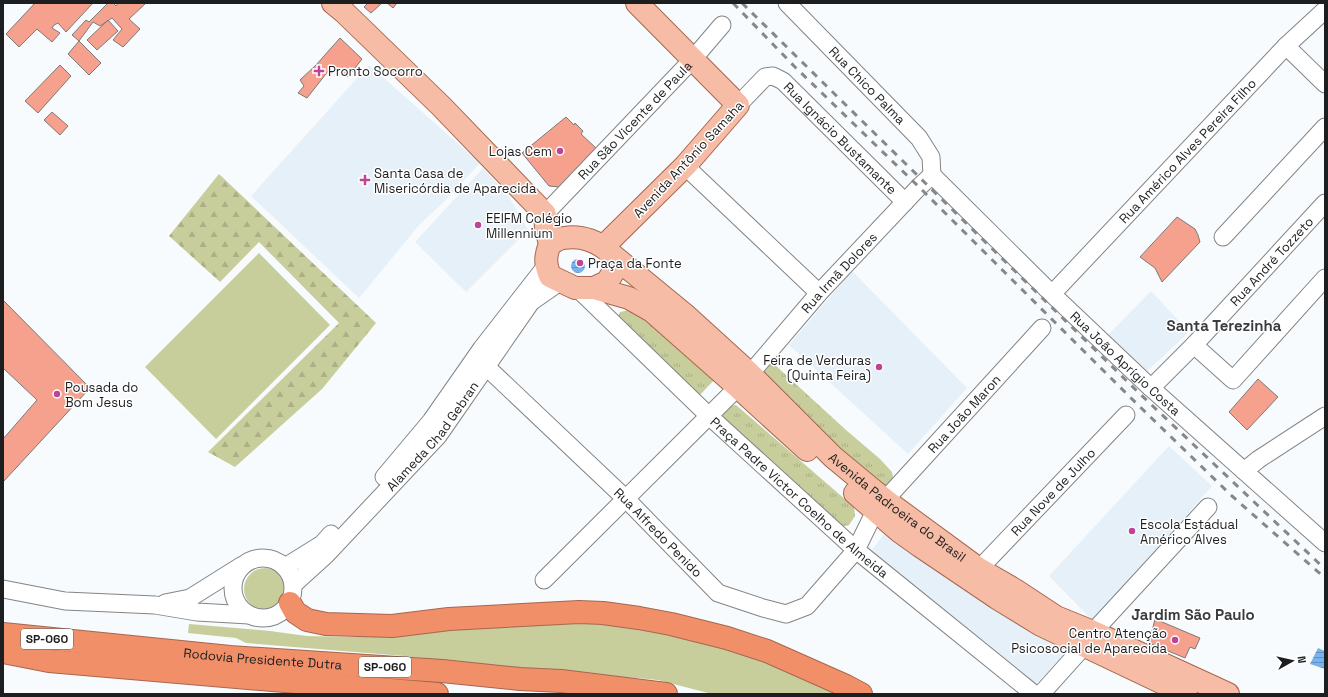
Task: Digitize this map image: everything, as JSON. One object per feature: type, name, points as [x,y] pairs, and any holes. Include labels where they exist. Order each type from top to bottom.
[{"type":"highway","points":[[292,593],[295,612],[307,620],[326,624],[392,626],[449,619],[579,612],[603,613],[639,618],[671,624],[727,638],[767,651],[861,694]]},
{"type":"highway","name":"Rodovia Presidente Dutra","points":[[3,634],[230,657],[442,671],[520,679],[561,681],[666,694]]},
{"type":"highway","name":"Rodovia Presidente Dutra","points":[[3,652],[49,661],[437,694]]},
{"type":"main road","points":[[637,3],[738,105]]},
{"type":"main road","points":[[343,6],[545,214],[546,228],[550,244],[545,256],[569,281],[607,282],[614,271],[608,250]]},
{"type":"main road","name":"Avenida Antônio Samaha","points":[[608,250],[685,166],[738,105]]},
{"type":"main road","name":"Avenida Padroeira do Brasil","points":[[550,244],[563,238],[580,237],[608,250],[684,314],[744,380],[880,506],[899,531],[997,598],[1041,625],[1089,638],[1228,694]]},
{"type":"main road","name":"Avenida Padroeira do Brasil","points":[[569,281],[629,298],[652,312],[744,380]]},
{"type":"main road","name":"Avenida Padroeira do Brasil","points":[[880,506],[1089,638],[1186,694]]},
{"type":"street","name":"Rua Chico Palma","points":[[788,3],[919,138],[931,157],[932,175]]},
{"type":"street","name":"Rua Américo Alves Pereira Filho","points":[[1052,294],[1286,46],[1325,10]]},
{"type":"street","name":"Rua São Vicente de Paula","points":[[545,214],[693,59],[722,25]]},
{"type":"street","points":[[1286,46],[1325,84]]},
{"type":"street","name":"Avenida Antônio Samaha","points":[[738,105],[765,77],[773,76]]},
{"type":"street","name":"Rua Ignácio Bustamante","points":[[773,76],[783,81],[905,202]]},
{"type":"street","points":[[1223,237],[1325,127]]},
{"type":"street","points":[[685,166],[819,293]]},
{"type":"street","name":"Rua Irmã Dolores","points":[[544,580],[744,380],[819,293],[932,175]]},
{"type":"street","name":"Rua João Aprígio Costa","points":[[932,175],[1052,294],[1152,388],[1325,543]]},
{"type":"street","name":"Rua André Tozzeto","points":[[1152,388],[1194,345],[1325,203]]},
{"type":"street","points":[[1194,345],[1233,380],[1325,278]]},
{"type":"street","name":"Alameda Chad Gebran","points":[[285,567],[322,544],[438,436],[447,410],[481,361],[525,291],[569,281]]},
{"type":"street","name":"Praça Padre Victor Coelho de Almeida","points":[[569,281],[709,416],[856,550],[1034,694]]},
{"type":"street","name":"Rua João Maron","points":[[856,550],[880,506],[1042,328]]},
{"type":"street","name":"Rua Alfredo Penido","points":[[481,361],[626,499],[718,593],[756,606],[786,614],[807,606],[856,550]]},
{"type":"street","name":"Rua Nove de Julho","points":[[979,569],[1126,415]]},
{"type":"street","points":[[1244,471],[1259,459],[1325,416]]},
{"type":"street","name":"Alameda Chad Gebran","points":[[292,593],[326,555],[369,501]]},
{"type":"street","points":[[1041,694],[1089,638],[1208,507]]},
{"type":"street","points":[[3,589],[66,601],[155,605],[197,612],[249,615],[262,618],[276,616],[284,610],[292,593],[291,575],[278,561],[264,558],[250,560],[190,598],[155,605]]},
{"type":"street","points":[[242,566],[236,573],[233,582],[233,592],[241,609],[249,615]]},
{"type":"shaded area","name":"Santa Casa de Misericórdia de Aparecida","points":[[369,65],[480,163],[445,201],[420,224],[359,298],[251,196]]},
{"type":"shaded area","name":"EEIFM Colégio Millennium","points":[[483,168],[509,197],[528,230],[466,292],[415,242]]},
{"type":"shaded area","name":"Feira de Verduras (Quinta Feira)","points":[[852,271],[967,388],[908,454],[789,345]]},
{"type":"shaded area","points":[[1151,291],[1189,332],[1145,373],[1106,337]]},
{"type":"shaded area","name":"Escola Estadual Américo Alves","points":[[1169,446],[1212,486],[1094,622],[1049,576]]},
{"type":"shaded area","points":[[885,533],[1065,653],[1035,685],[868,555]]},
{"type":"green space","points":[[219,174],[376,323],[322,389],[235,467],[208,452],[339,323],[259,242],[220,282],[169,236]]},
{"type":"green space","points":[[259,253],[330,325],[216,439],[145,367]]},
{"type":"green space","points":[[630,310],[637,312],[715,379],[698,397],[617,319],[620,312]]},
{"type":"green space","points":[[768,363],[774,364],[880,459],[892,472],[894,481],[890,488],[872,482],[763,373]]},
{"type":"green space","points":[[736,405],[854,507],[855,516],[849,525],[841,527],[724,423],[722,415],[730,406]]},
{"type":"green space","points":[[261,568],[269,568],[280,574],[286,585],[286,593],[280,604],[269,610],[261,610],[250,604],[244,593],[244,585],[250,574]]},
{"type":"green space","points":[[570,618],[692,631],[845,694],[712,694],[658,680],[541,674],[404,656],[246,643],[236,638],[188,633],[189,624],[270,631],[307,636],[352,637],[410,634]]},
{"type":"water","points":[[578,259],[583,261],[585,266],[583,271],[578,273],[573,271],[571,266],[573,261]]},
{"type":"water","points":[[1318,648],[1325,651],[1325,669],[1310,664]]},
{"type":"building","points":[[35,3],[93,3],[66,32],[58,23],[54,25],[52,28],[60,33],[52,42],[37,29],[19,47],[6,34]]},
{"type":"building","points":[[108,3],[113,3],[116,6],[118,3],[146,3],[129,19],[140,29],[123,47],[113,40],[122,29],[112,18],[100,26],[93,22],[79,41],[72,35],[86,20],[89,22]]},
{"type":"building","points":[[368,3],[382,3],[371,13],[364,7]]},
{"type":"building","points":[[387,3],[397,3],[393,8]]},
{"type":"building","points":[[108,20],[118,31],[97,50],[87,40]]},
{"type":"building","name":"Pronto Socorro","points":[[340,38],[362,59],[348,77],[333,65],[307,98],[298,93],[304,86],[300,80],[316,65]]},
{"type":"building","points":[[79,41],[101,63],[89,75],[68,54]]},
{"type":"building","points":[[60,65],[71,76],[38,113],[25,101]]},
{"type":"building","points":[[52,112],[68,126],[60,135],[44,120]]},
{"type":"building","name":"Lojas Cem","points":[[566,117],[583,131],[581,134],[597,149],[560,187],[549,186],[522,153]]},
{"type":"building","points":[[1177,217],[1195,229],[1200,242],[1162,282],[1155,268],[1140,257]]},
{"type":"building","name":"Pousada do Bom Jesus","points":[[3,300],[90,388],[3,482],[3,439],[37,400],[3,368]]},
{"type":"building","points":[[1258,379],[1278,397],[1247,430],[1229,412]]},
{"type":"building","name":"Centro Atenção Psicosocial de Aparecida","points":[[1155,619],[1200,638],[1195,649],[1190,647],[1185,658],[1149,643]]},
{"type":"railway","points":[[733,3],[795,67],[919,187],[1136,403],[1232,496],[1325,578]]},
{"type":"railway","points":[[742,3],[1139,393],[1325,569]]},
{"type":"place","name":"Pronto Socorro","points":[[319,71]]},
{"type":"place","name":"Lojas Cem","points":[[560,151]]},
{"type":"place","name":"Santa Casa de Misericórdia de Aparecida","points":[[365,180]]},
{"type":"place","name":"EEIFM Colégio Millennium","points":[[478,225]]},
{"type":"place","name":"Praça da Fonte","points":[[580,263]]},
{"type":"place","name":"Feira de Verduras (Quinta Feira)","points":[[879,367]]},
{"type":"place","name":"Pousada do Bom Jesus","points":[[57,394]]},
{"type":"place","name":"Escola Estadual Américo Alves","points":[[1132,531]]},
{"type":"place","name":"Centro Atenção Psicosocial de Aparecida","points":[[1175,640]]},
{"type":"district","name":"Santa Terezinha","points":[[1224,326]]},
{"type":"district","name":"Jardim São Paulo","points":[[1193,615]]}]
